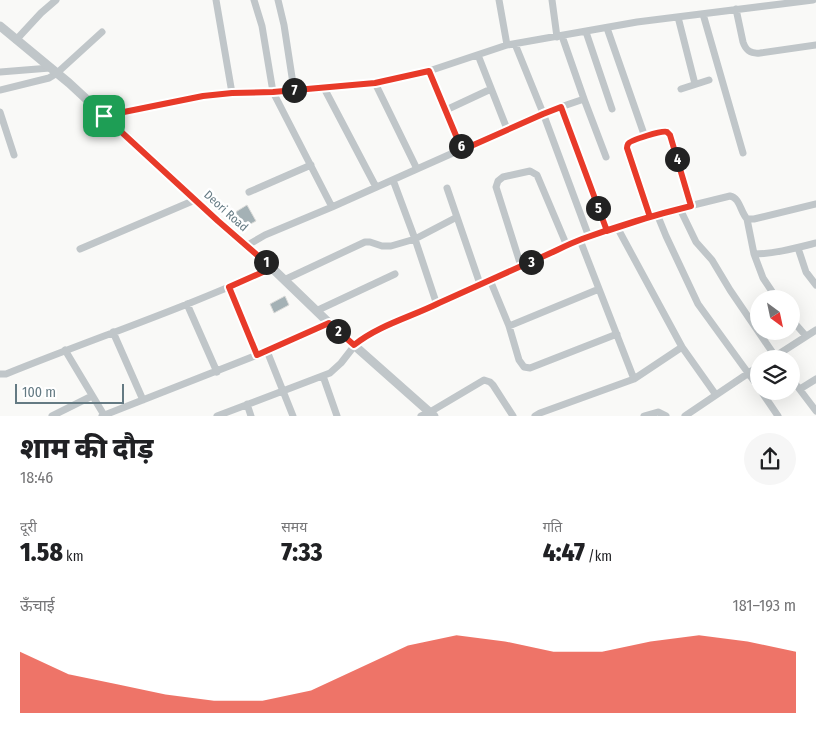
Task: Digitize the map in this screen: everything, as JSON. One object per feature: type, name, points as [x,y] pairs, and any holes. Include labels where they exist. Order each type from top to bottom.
[{"type":"street","points":[[16,40],[56,0]]},
{"type":"street","points":[[216,0],[232,93]]},
{"type":"street","points":[[254,0],[262,26],[273,92],[332,207]]},
{"type":"street","points":[[278,0],[284,25],[294,90]]},
{"type":"street","points":[[499,0],[511,45],[543,114],[589,237]]},
{"type":"street","points":[[552,0],[560,36],[606,158]]},
{"type":"street","points":[[104,116],[203,96],[375,83],[429,71],[511,45],[638,22],[813,0]]},
{"type":"street","points":[[736,10],[745,48],[751,53],[816,45]]},
{"type":"street","points":[[703,14],[743,153]]},
{"type":"street","points":[[678,17],[695,84]]},
{"type":"street","name":"Deori Road","points":[[0,26],[104,116],[272,268],[329,323],[432,414]]},
{"type":"street","points":[[607,28],[645,137]]},
{"type":"street","points":[[0,90],[49,78],[53,71],[102,32]]},
{"type":"street","points":[[586,32],[612,109]]},
{"type":"street","points":[[478,55],[507,130]]},
{"type":"street","points":[[0,72],[53,71]]},
{"type":"street","points":[[429,71],[462,150]]},
{"type":"street","points":[[681,89],[708,80]]},
{"type":"street","points":[[375,83],[417,169]]},
{"type":"street","points":[[324,88],[376,187]]},
{"type":"street","points":[[446,110],[491,90]]},
{"type":"street","points":[[246,246],[265,235],[543,114],[584,100]]},
{"type":"street","points":[[561,107],[607,231]]},
{"type":"street","points":[[0,112],[14,155]]},
{"type":"street","points":[[691,206],[668,132],[645,137],[628,144],[627,148],[654,216],[666,236],[698,304],[750,376]]},
{"type":"street","points":[[249,192],[311,165]]},
{"type":"street","points":[[521,266],[496,187],[498,181],[503,177],[530,171],[537,175],[567,246]]},
{"type":"street","points":[[393,180],[437,305]]},
{"type":"street","points":[[447,188],[480,284]]},
{"type":"street","points":[[217,416],[330,373],[341,363],[354,345],[375,331],[580,240],[680,208],[730,196],[734,196],[746,219],[754,254],[763,278],[771,290]]},
{"type":"street","points":[[80,249],[195,200]]},
{"type":"street","points":[[746,219],[754,219],[816,204]]},
{"type":"street","points":[[680,208],[696,242],[712,260],[769,350]]},
{"type":"street","points":[[284,280],[365,242],[386,246],[415,239],[457,217]]},
{"type":"street","points":[[617,227],[682,347],[716,395]]},
{"type":"street","points":[[580,240],[634,379]]},
{"type":"street","points":[[754,254],[798,248],[816,243]]},
{"type":"street","points":[[798,248],[806,272],[816,285]]},
{"type":"street","points":[[0,374],[6,374],[187,304],[272,268]]},
{"type":"street","points":[[316,311],[394,274]]},
{"type":"street","points":[[490,280],[509,326],[519,360],[524,367],[530,368],[617,334]]},
{"type":"street","points":[[229,287],[257,355]]},
{"type":"street","points":[[509,326],[599,289]]},
{"type":"street","points":[[187,304],[217,372]]},
{"type":"street","points":[[65,350],[103,416],[217,372],[329,323]]},
{"type":"street","points":[[800,329],[806,336]]},
{"type":"street","points":[[786,350],[816,330]]},
{"type":"street","points":[[113,332],[143,400]]},
{"type":"street","points":[[535,416],[634,379],[682,347]]},
{"type":"street","points":[[267,351],[293,416]]},
{"type":"street","points":[[685,416],[748,373]]},
{"type":"street","points":[[323,376],[337,416]]},
{"type":"street","points":[[816,379],[800,389],[816,410]]},
{"type":"street","points":[[421,416],[432,414],[484,380],[493,385],[513,416]]},
{"type":"street","points":[[52,416],[92,396]]},
{"type":"street","points":[[767,400],[778,416]]},
{"type":"street","points":[[247,404],[251,416]]},
{"type":"street","points":[[644,416],[658,412],[666,416]]},
{"type":"building","points":[[247,205],[256,221],[243,228],[234,213]]},
{"type":"building","points":[[285,296],[289,305],[274,313],[270,304]]},
{"type":"route","points":[[104,116],[203,96],[375,83],[429,71],[462,150],[561,107],[607,231],[650,217],[627,148],[631,142],[645,137],[664,132],[668,132],[670,135],[691,206],[657,214],[650,217],[580,240],[375,331],[354,345],[329,323],[257,355],[229,287],[272,268],[104,116]]}]
